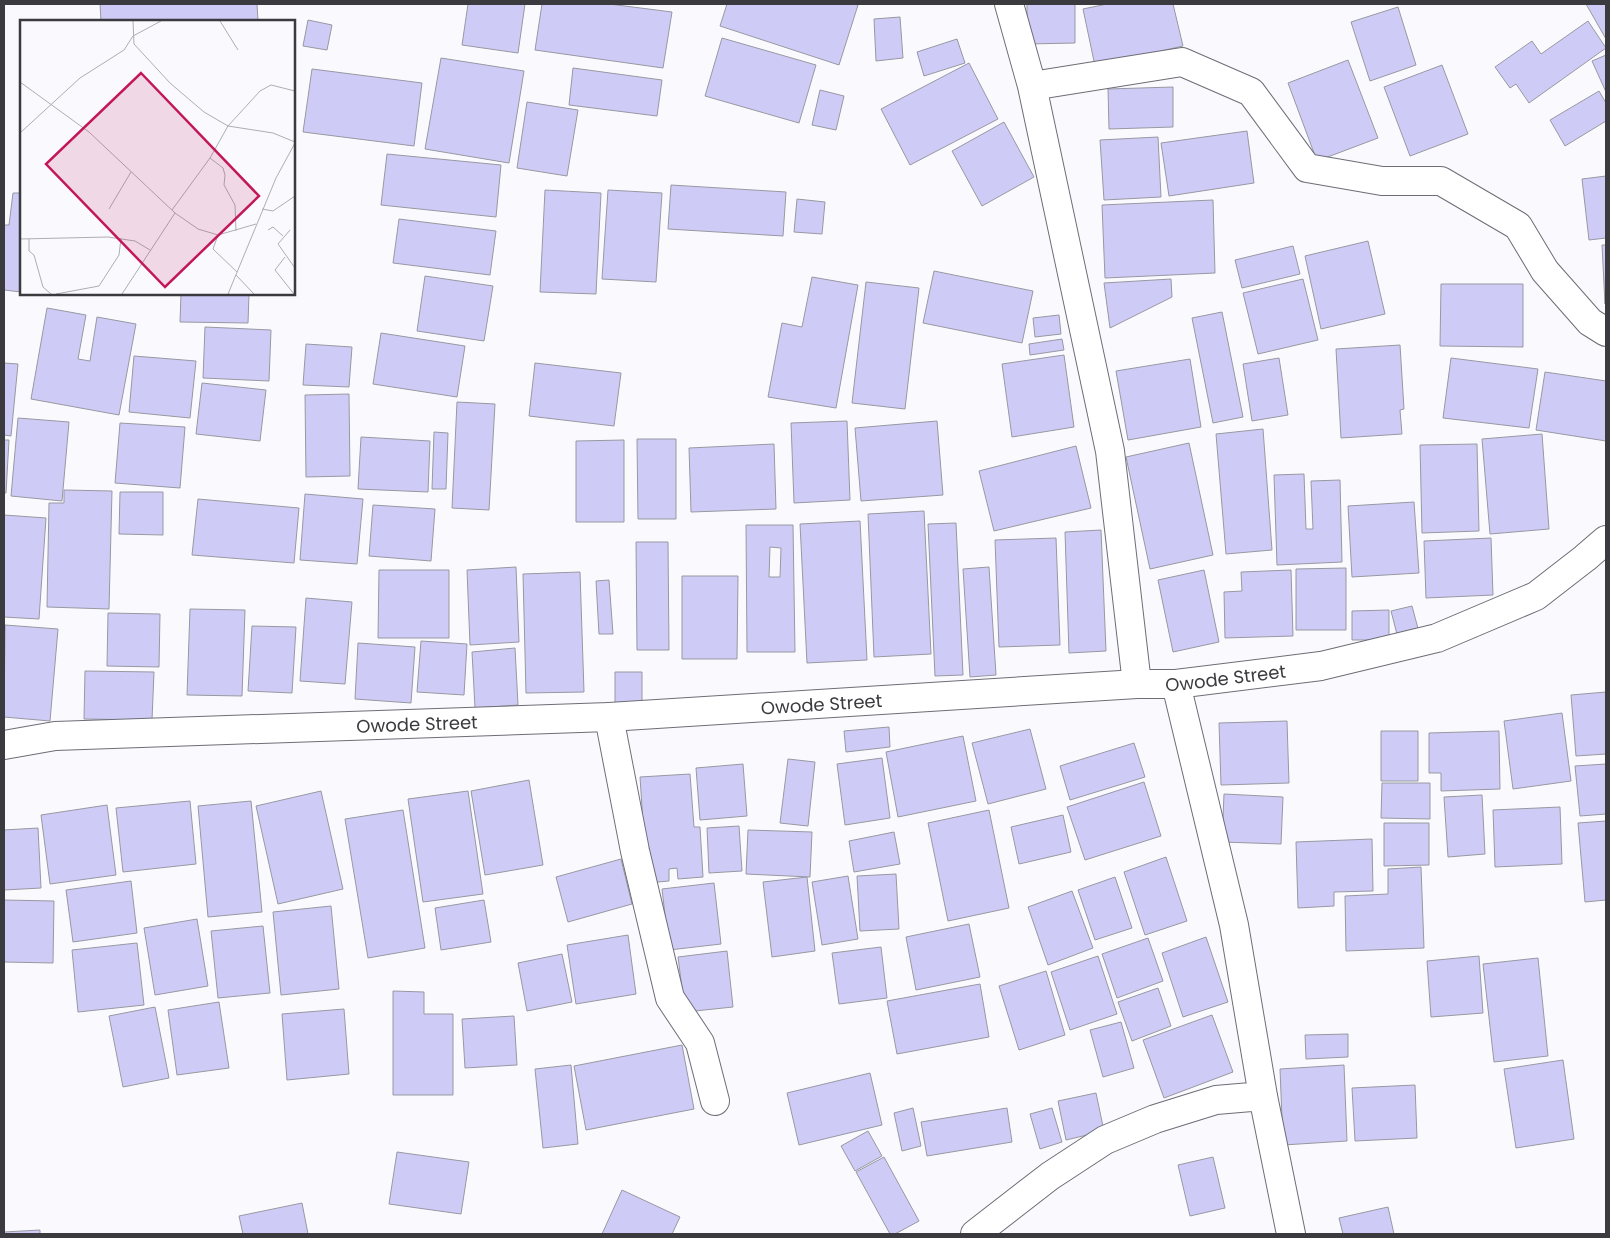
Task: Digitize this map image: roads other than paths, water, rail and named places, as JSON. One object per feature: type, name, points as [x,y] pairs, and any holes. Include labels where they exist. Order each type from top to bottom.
[{"type":"street","points":[[1009,4],[1032,86],[1110,451],[1137,684]]},
{"type":"street","points":[[1032,86],[1182,62],[1251,92],[1307,168],[1382,181],[1440,181],[1518,226],[1545,271],[1590,322],[1606,332]]},
{"type":"street","name":"Owode Street","points":[[4,745],[55,736],[609,717],[1137,684],[1176,684],[1321,666],[1437,638],[1536,596],[1606,540]]},
{"type":"street","points":[[1176,684],[1234,926],[1263,1096],[1292,1234]]},
{"type":"street","points":[[609,717],[635,851],[670,998],[700,1043],[715,1101]]},
{"type":"street","points":[[990,1230],[1050,1176],[1105,1140],[1155,1119],[1216,1100],[1263,1096]]}]
